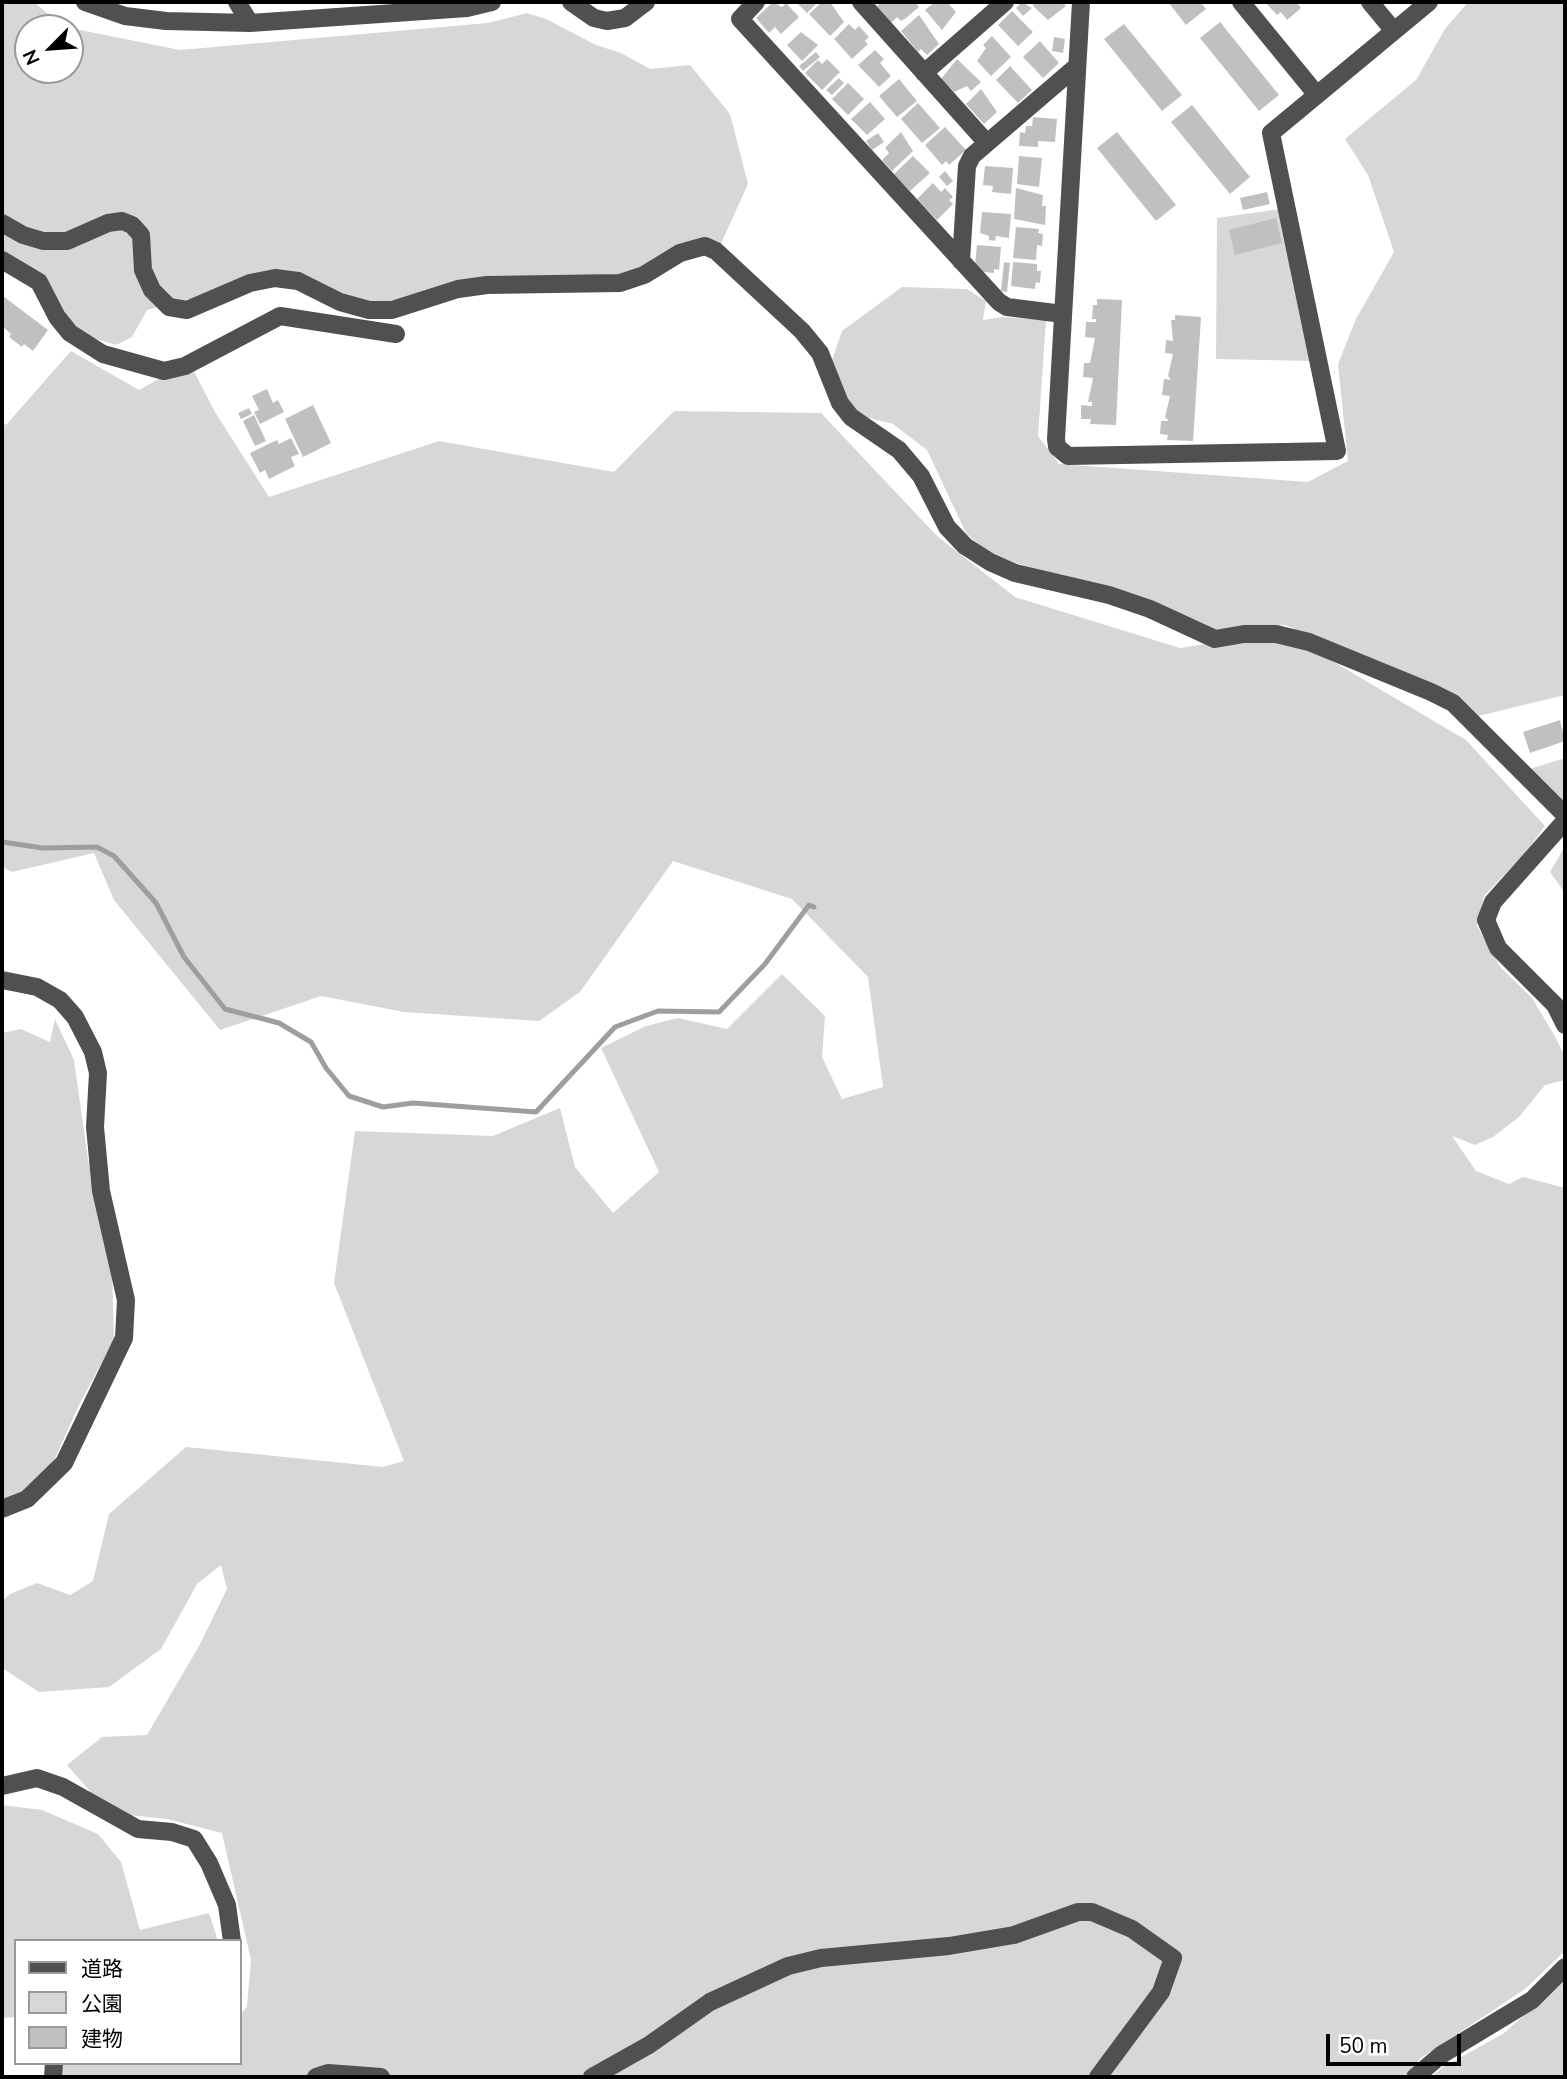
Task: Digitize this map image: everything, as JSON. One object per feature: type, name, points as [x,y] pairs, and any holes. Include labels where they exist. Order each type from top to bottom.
[{"type":"street","points":[[85,2],[125,16],[166,21],[250,23],[467,8],[492,2]]},
{"type":"street","points":[[237,2],[250,23]]},
{"type":"street","points":[[571,2],[594,18],[607,21],[625,18],[646,2]]},
{"type":"street","points":[[756,2],[740,19],[999,302],[1007,307],[1063,314]]},
{"type":"street","points":[[861,2],[987,143]]},
{"type":"street","points":[[924,73],[1005,2]]},
{"type":"street","points":[[1081,2],[1056,439],[1057,447],[1068,456],[1337,451],[1271,133],[1429,2]]},
{"type":"street","points":[[1241,2],[1317,95]]},
{"type":"street","points":[[1370,2],[1394,31]]},
{"type":"street","points":[[961,261],[967,166],[972,156],[1077,66]]},
{"type":"street","points":[[2,223],[23,235],[43,241],[67,241],[108,223],[122,221],[132,225],[141,235],[144,270],[152,290],[169,307],[187,310],[250,284],[275,278],[298,281],[340,302],[369,310],[393,310],[458,289],[487,285],[620,283],[644,275],[680,253],[705,246],[716,251],[802,331],[820,352],[840,403],[851,417],[899,450],[921,476],[947,527],[965,546],[990,562],[1015,573],[1109,595],[1150,609],[1215,639],[1244,634],[1276,634],[1309,642],[1432,692],[1453,704],[1565,815]]},
{"type":"street","points":[[2,260],[39,282],[57,317],[70,333],[103,354],[163,371],[185,366],[280,316],[396,334]]},
{"type":"street","points":[[1565,821],[1493,902],[1486,920],[1498,948],[1555,1005],[1565,1025]]},
{"type":"street","points":[[2,980],[37,987],[60,1000],[75,1017],[93,1052],[97,1073],[94,1127],[101,1191],[127,1300],[124,1338],[64,1462],[27,1499],[2,1509]]},
{"type":"street","points":[[2,1786],[37,1778],[63,1787],[138,1829],[172,1832],[194,1839],[209,1863],[227,1905],[232,1939]]},
{"type":"street","points":[[592,2077],[649,2045],[710,2002],[788,1966],[821,1958],[949,1946],[1001,1937],[1077,1912],[1093,1912],[1132,1929],[1173,1958],[1161,1992],[1098,2077]]},
{"type":"street","points":[[1415,2077],[1441,2055],[1532,2000],[1565,1967]]},
{"type":"street","points":[[316,2077],[328,2073],[382,2077]]},
{"type":"green space","points":[[2,2],[34,2],[48,14],[14,14],[14,84],[84,84],[84,31],[180,50],[488,23],[527,13],[546,19],[596,45],[621,53],[650,69],[690,65],[730,114],[748,184],[719,248],[682,251],[623,286],[479,289],[398,313],[299,282],[198,297],[147,310],[132,337],[116,345],[83,335],[59,308],[50,284],[2,250]]},
{"type":"green space","points":[[1468,2],[1565,2],[1565,695],[1474,717],[1450,696],[1285,625],[1216,631],[1131,593],[1040,571],[990,554],[966,533],[927,450],[893,424],[862,416],[845,397],[832,360],[842,331],[902,287],[967,289],[986,301],[983,320],[1002,317],[1046,320],[1038,436],[1059,464],[1308,482],[1348,461],[1338,364],[1356,319],[1394,252],[1368,175],[1345,139],[1416,80],[1445,29]]},
{"type":"green space","points":[[1280,209],[1313,361],[1216,359],[1217,218]]},
{"type":"green space","points":[[71,351],[139,390],[189,362],[215,412],[269,497],[439,441],[614,472],[674,411],[821,413],[937,536],[1015,597],[1180,648],[1261,635],[1317,652],[1466,740],[1545,826],[1526,852],[1484,896],[1477,926],[1501,968],[1532,998],[1565,1057],[1565,1080],[1545,1085],[1519,1117],[1493,1137],[1475,1145],[1452,1136],[1476,1171],[1509,1184],[1523,1177],[1565,1188],[1565,1951],[1525,1989],[1421,2058],[1403,2077],[57,2077],[62,2065],[242,2065],[242,2013],[247,2006],[251,1960],[222,1833],[167,1819],[109,1813],[67,1765],[102,1737],[147,1735],[199,1646],[227,1589],[221,1565],[197,1584],[161,1649],[109,1687],[39,1692],[2,1668],[2,1601],[10,1594],[37,1583],[70,1595],[93,1581],[109,1514],[186,1447],[383,1467],[404,1461],[334,1283],[355,1131],[493,1136],[560,1108],[575,1167],[613,1213],[659,1172],[601,1048],[646,1026],[678,1018],[727,1029],[782,974],[825,1016],[822,1057],[842,1099],[883,1087],[868,977],[792,899],[673,861],[580,992],[539,1021],[404,1012],[321,996],[220,1030],[114,900],[94,853],[12,872],[2,867],[2,422],[6,425]]},
{"type":"green space","points":[[1565,758],[1565,806],[1530,769]]},
{"type":"green space","points":[[1565,846],[1565,893],[1550,872]]},
{"type":"green space","points":[[55,1019],[74,1060],[88,1159],[112,1270],[114,1340],[79,1405],[51,1467],[26,1494],[2,1504],[2,1033],[21,1029],[50,1042]]},
{"type":"green space","points":[[2,1805],[42,1810],[98,1834],[121,1862],[140,1930],[209,1913],[217,1939],[14,1939],[14,2017],[2,2018]]},
{"type":"green space","points":[[1565,1979],[1565,2077],[1431,2077],[1443,2067],[1503,2034]]},
{"type":"building","points":[[773,2],[782,7],[786,3],[799,17],[781,34],[775,27],[769,33],[756,18]]},
{"type":"building","points":[[796,2],[818,2],[807,13]]},
{"type":"building","points":[[822,2],[830,2],[844,22],[830,36],[809,14]]},
{"type":"building","points":[[882,2],[915,2],[919,7],[901,21],[897,17],[891,23],[877,6]]},
{"type":"building","points":[[935,2],[947,2],[956,12],[942,30],[925,10]]},
{"type":"building","points":[[1022,2],[1032,8],[1023,16],[1016,8]]},
{"type":"building","points":[[1033,2],[1062,2],[1066,6],[1048,20],[1033,6]]},
{"type":"building","points":[[1168,2],[1200,2],[1206,9],[1186,25]]},
{"type":"building","points":[[1265,2],[1296,2],[1301,8],[1287,20],[1281,12],[1277,15]]},
{"type":"building","points":[[1012,11],[1033,32],[1018,46],[998,25]]},
{"type":"building","points":[[919,15],[939,44],[927,55],[921,49],[918,52],[901,31]]},
{"type":"building","points":[[1220,22],[1279,95],[1259,111],[1200,38]]},
{"type":"building","points":[[849,24],[855,30],[859,26],[869,37],[865,41],[868,44],[852,59],[834,39]]},
{"type":"building","points":[[1124,24],[1182,95],[1162,111],[1104,39]]},
{"type":"building","points":[[801,32],[818,45],[802,61],[787,45]]},
{"type":"building","points":[[992,36],[1011,57],[991,76],[977,61],[986,48],[983,45]]},
{"type":"building","points":[[1054,37],[1065,39],[1063,53],[1052,51]]},
{"type":"building","points":[[1040,41],[1059,63],[1043,78],[1023,57]]},
{"type":"building","points":[[875,50],[884,59],[880,63],[891,76],[879,87],[858,65]]},
{"type":"building","points":[[816,52],[820,57],[803,71],[799,66]]},
{"type":"building","points":[[827,59],[840,72],[822,90],[805,73],[818,60],[822,64]]},
{"type":"building","points":[[957,59],[981,82],[971,91],[967,86],[954,92],[941,79]]},
{"type":"building","points":[[1010,66],[1032,90],[1018,103],[996,80]]},
{"type":"building","points":[[839,78],[844,83],[832,95],[826,90]]},
{"type":"building","points":[[899,79],[917,101],[897,117],[879,96]]},
{"type":"building","points":[[848,83],[864,99],[848,115],[832,99]]},
{"type":"building","points":[[981,89],[997,112],[984,124],[966,104]]},
{"type":"building","points":[[870,102],[885,119],[867,135],[851,119]]},
{"type":"building","points":[[918,103],[940,128],[922,143],[901,119]]},
{"type":"building","points":[[1192,105],[1250,177],[1230,194],[1171,122]]},
{"type":"building","points":[[1033,117],[1057,119],[1055,142],[1038,141],[1038,147],[1019,146],[1020,132],[1025,133],[1026,126],[1032,126]]},
{"type":"building","points":[[945,127],[966,150],[949,165],[946,161],[942,165],[925,145]]},
{"type":"building","points":[[901,132],[913,151],[892,171],[882,160],[889,153],[885,148]]},
{"type":"building","points":[[1117,132],[1176,205],[1156,221],[1097,148]]},
{"type":"building","points":[[878,133],[884,142],[872,150],[866,141]]},
{"type":"building","points":[[913,156],[930,173],[910,191],[894,174]]},
{"type":"building","points":[[1019,156],[1042,158],[1039,187],[1017,184]]},
{"type":"building","points":[[985,166],[1013,168],[1011,194],[992,192],[993,186],[983,185]]},
{"type":"building","points":[[945,171],[953,181],[947,186],[939,177]]},
{"type":"building","points":[[933,183],[941,192],[945,188],[953,197],[949,200],[953,204],[937,220],[917,199]]},
{"type":"building","points":[[1016,188],[1043,195],[1042,206],[1046,206],[1045,225],[1014,219]]},
{"type":"building","points":[[1267,192],[1270,204],[1243,210],[1240,198]]},
{"type":"building","points":[[982,212],[1011,214],[1009,238],[996,236],[995,241],[989,240],[989,236],[980,233]]},
{"type":"building","points":[[1276,218],[1282,243],[1235,255],[1229,230]]},
{"type":"building","points":[[1016,227],[1039,229],[1038,233],[1043,234],[1042,246],[1037,245],[1036,260],[1013,258]]},
{"type":"building","points":[[977,245],[1001,247],[999,270],[994,269],[994,273],[983,272],[975,265]]},
{"type":"building","points":[[1004,262],[1010,263],[1007,292],[1001,291]]},
{"type":"building","points":[[1013,262],[1037,264],[1037,271],[1041,271],[1040,283],[1036,282],[1035,289],[1011,286]]},
{"type":"building","points":[[3,296],[48,330],[33,351],[9,337],[11,334],[2,326]]},
{"type":"building","points":[[1097,299],[1122,300],[1116,425],[1090,424],[1091,419],[1081,419],[1081,405],[1092,406],[1092,402],[1088,402],[1093,378],[1083,377],[1084,363],[1090,363],[1095,338],[1085,337],[1086,322],[1096,322],[1096,319],[1092,319],[1093,305],[1097,305]]},
{"type":"building","points":[[1175,315],[1201,317],[1193,441],[1167,440],[1168,435],[1160,434],[1161,421],[1169,421],[1165,417],[1170,396],[1162,395],[1164,379],[1171,380],[1168,376],[1173,354],[1165,353],[1166,340],[1173,341],[1171,320],[1175,320]]},
{"type":"building","points":[[267,389],[273,403],[278,400],[284,412],[260,424],[254,412],[259,410],[252,396]]},
{"type":"building","points":[[313,405],[331,443],[303,457],[285,419]]},
{"type":"building","points":[[249,408],[252,414],[241,419],[238,413]]},
{"type":"building","points":[[254,415],[266,441],[255,446],[243,421]]},
{"type":"building","points":[[291,438],[299,454],[291,457],[295,466],[269,479],[265,470],[260,473],[250,453],[277,440],[279,444]]},
{"type":"building","points":[[1560,720],[1565,741],[1530,753],[1523,732]]},
{"type":"waterway","points":[[2,842],[43,848],[97,847],[114,856],[156,903],[184,957],[225,1009],[279,1023],[311,1042],[326,1068],[349,1096],[383,1107],[413,1103],[536,1112],[615,1027],[658,1011],[719,1012],[765,964],[809,905],[814,907]]}]
